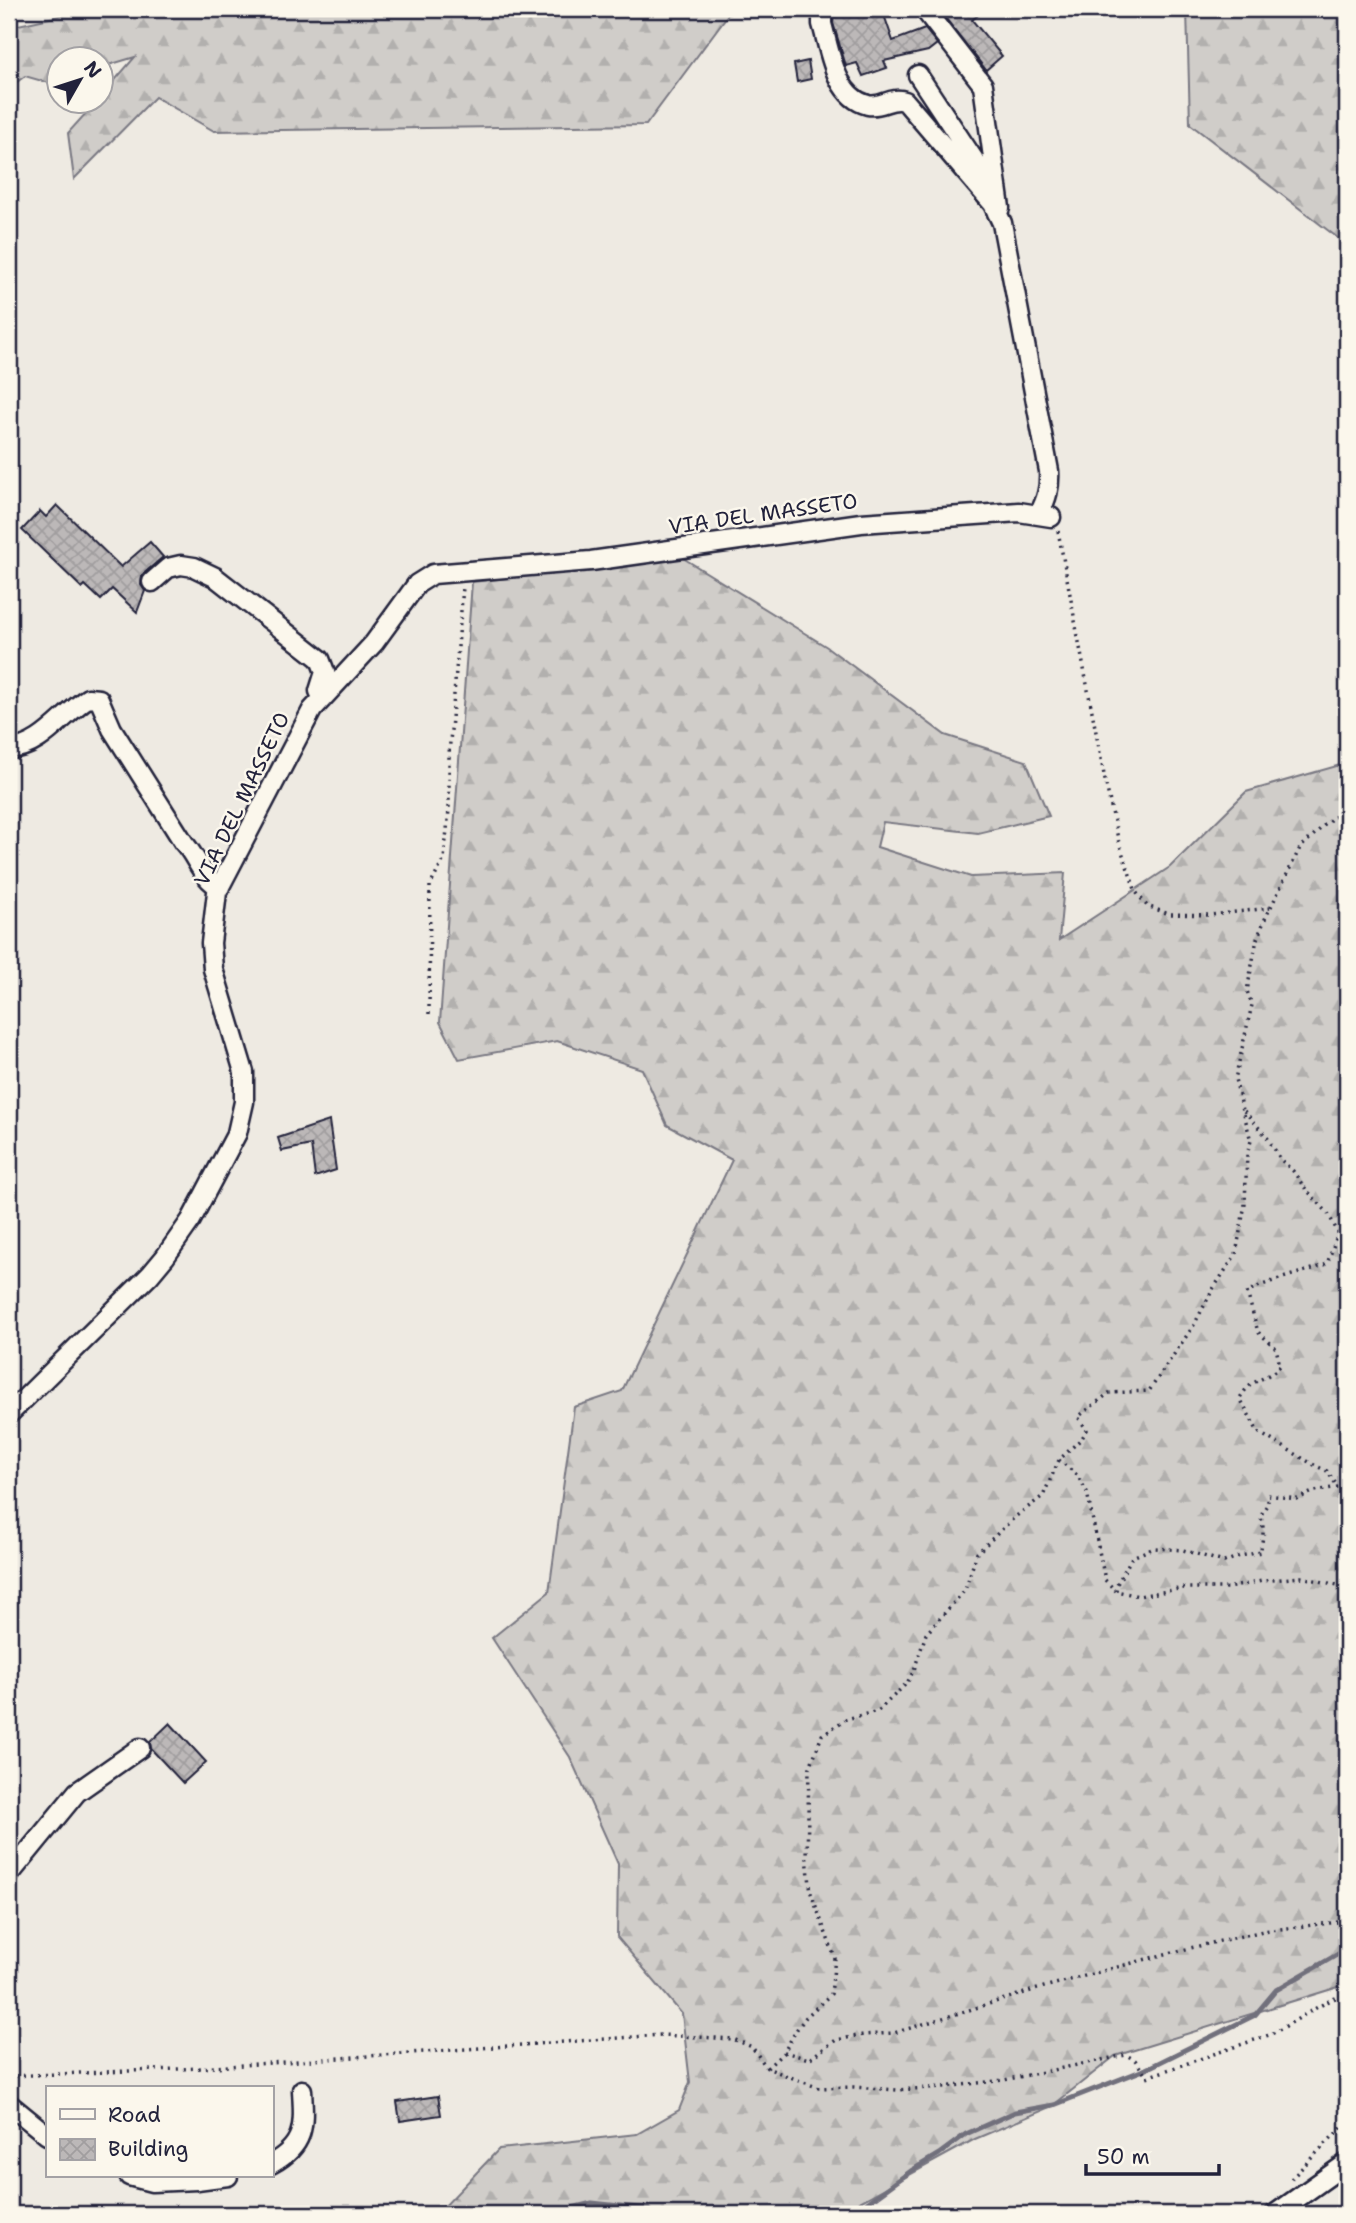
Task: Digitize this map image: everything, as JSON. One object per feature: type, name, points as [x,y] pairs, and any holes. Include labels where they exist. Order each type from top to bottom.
[{"type":"street","points":[[825,9],[822,24],[840,82],[846,91],[869,105],[879,105],[898,98],[905,101],[993,204],[998,204]]},
{"type":"street","points":[[923,9],[983,85],[998,204],[1049,471],[1045,516]]},
{"type":"street","points":[[918,75],[998,204]]},
{"type":"street","name":"VIA DEL MASSETO","points":[[9,1413],[150,1276],[165,1258],[191,1220],[237,1133],[244,1102],[244,1072],[213,969],[211,943],[217,892],[312,710],[374,643],[417,584],[433,573],[591,561],[861,523],[1020,512],[1045,516]]},
{"type":"street","points":[[152,582],[168,568],[181,565],[215,576],[320,659],[325,672],[319,691],[323,698]]},
{"type":"street","points":[[9,749],[32,742],[61,722],[88,698],[99,699],[112,729],[184,843],[211,883],[220,887]]},
{"type":"street","points":[[9,1875],[77,1792],[140,1748]]},
{"type":"street","points":[[273,2163],[283,2157],[296,2143],[304,2124],[302,2090]]},
{"type":"street","points":[[9,2105],[46,2134]]},
{"type":"street","points":[[1275,2214],[1347,2162]]},
{"type":"street","points":[[137,2178],[152,2182],[212,2178]]},
{"type":"path","points":[[1045,516],[1057,530],[1105,780],[1119,843],[1136,892],[1147,906],[1169,914],[1211,915],[1270,908]]},
{"type":"path","points":[[429,1014],[430,886],[444,859],[449,810],[450,741],[464,571]]},
{"type":"path","points":[[767,2068],[784,2052],[806,2017],[831,1994],[835,1958],[810,1894],[807,1858],[809,1770],[822,1735],[846,1719],[878,1711],[907,1683],[926,1634],[965,1590],[977,1553],[1014,1517],[1043,1496],[1059,1460],[1083,1438],[1087,1430],[1078,1417],[1109,1394],[1149,1391],[1194,1325],[1236,1254],[1244,1204],[1247,1153],[1251,1141],[1235,1079],[1252,1005],[1247,991],[1258,939],[1300,848],[1332,818],[1347,812]]},
{"type":"path","points":[[1116,1591],[1132,1557],[1154,1548],[1183,1550],[1224,1562],[1261,1552],[1264,1533],[1260,1522],[1261,1513],[1268,1504],[1268,1495],[1297,1499],[1315,1491],[1338,1487],[1328,1471],[1258,1432],[1240,1398],[1248,1385],[1273,1373],[1280,1366],[1276,1348],[1258,1332],[1247,1292],[1266,1282],[1289,1278],[1327,1264],[1338,1233],[1328,1213],[1281,1160],[1267,1137],[1243,1109]]},
{"type":"path","points":[[1338,1233],[1347,1229]]},
{"type":"path","points":[[1059,1460],[1077,1475],[1087,1492],[1105,1580],[1116,1591],[1139,1596],[1184,1588],[1228,1588],[1262,1580],[1301,1577],[1347,1587]]},
{"type":"path","points":[[784,2052],[809,2059],[836,2040],[863,2035],[894,2034],[1044,1987],[1169,1953],[1263,1931],[1347,1921]]},
{"type":"path","points":[[9,2076],[201,2068],[661,2035],[733,2039],[752,2047],[767,2068],[819,2088],[897,2090],[1004,2080],[1126,2055],[1135,2060],[1147,2077],[1259,2039],[1336,1996],[1347,1995]]},
{"type":"path","points":[[1283,2186],[1347,2122]]},
{"type":"green space","points":[[91,9],[732,9],[646,125],[214,131],[155,97],[74,179],[68,133],[83,116],[116,116],[116,79],[135,57],[116,63],[116,46],[46,46],[46,82],[25,76],[9,88],[9,27]]},
{"type":"green space","points":[[1187,9],[1347,9],[1347,245],[1190,124]]},
{"type":"green space","points":[[683,558],[827,647],[945,735],[1026,761],[1049,816],[978,833],[883,822],[877,847],[971,877],[1065,873],[1059,940],[1170,867],[1246,792],[1347,763],[1347,1988],[1345,1985],[1115,2056],[1051,2107],[975,2139],[845,2210],[844,2214],[433,2214],[442,2209],[499,2149],[637,2134],[679,2110],[690,2082],[682,2014],[617,1937],[618,1864],[570,1757],[492,1638],[549,1592],[574,1407],[622,1391],[732,1160],[667,1125],[642,1069],[557,1041],[459,1059],[440,1022],[472,582]]},
{"type":"building","points":[[854,9],[882,9],[893,41],[925,29],[937,44],[928,51],[884,61],[887,68],[863,76],[857,63],[846,66],[833,23],[834,16]]},
{"type":"building","points":[[986,9],[972,20],[1002,56],[986,70],[940,11]]},
{"type":"building","points":[[808,61],[811,79],[797,82],[794,64]]},
{"type":"building","points":[[57,505],[121,567],[150,542],[163,557],[142,575],[141,585],[145,591],[137,612],[112,589],[101,600],[85,585],[82,588],[22,530],[40,511],[46,517]]},
{"type":"building","points":[[329,1121],[336,1170],[315,1177],[311,1145],[282,1151],[278,1138]]},
{"type":"building","points":[[170,1723],[206,1762],[183,1783],[151,1749],[150,1742]]},
{"type":"building","points":[[438,2096],[441,2115],[400,2121],[397,2102]]},
{"type":"waterway","points":[[852,2214],[966,2134],[1015,2112],[1054,2105],[1146,2069],[1255,2015],[1276,1990],[1347,1949]]},
{"type":"waterway","points":[[548,2214],[592,2203],[648,2209],[655,2214]]}]
